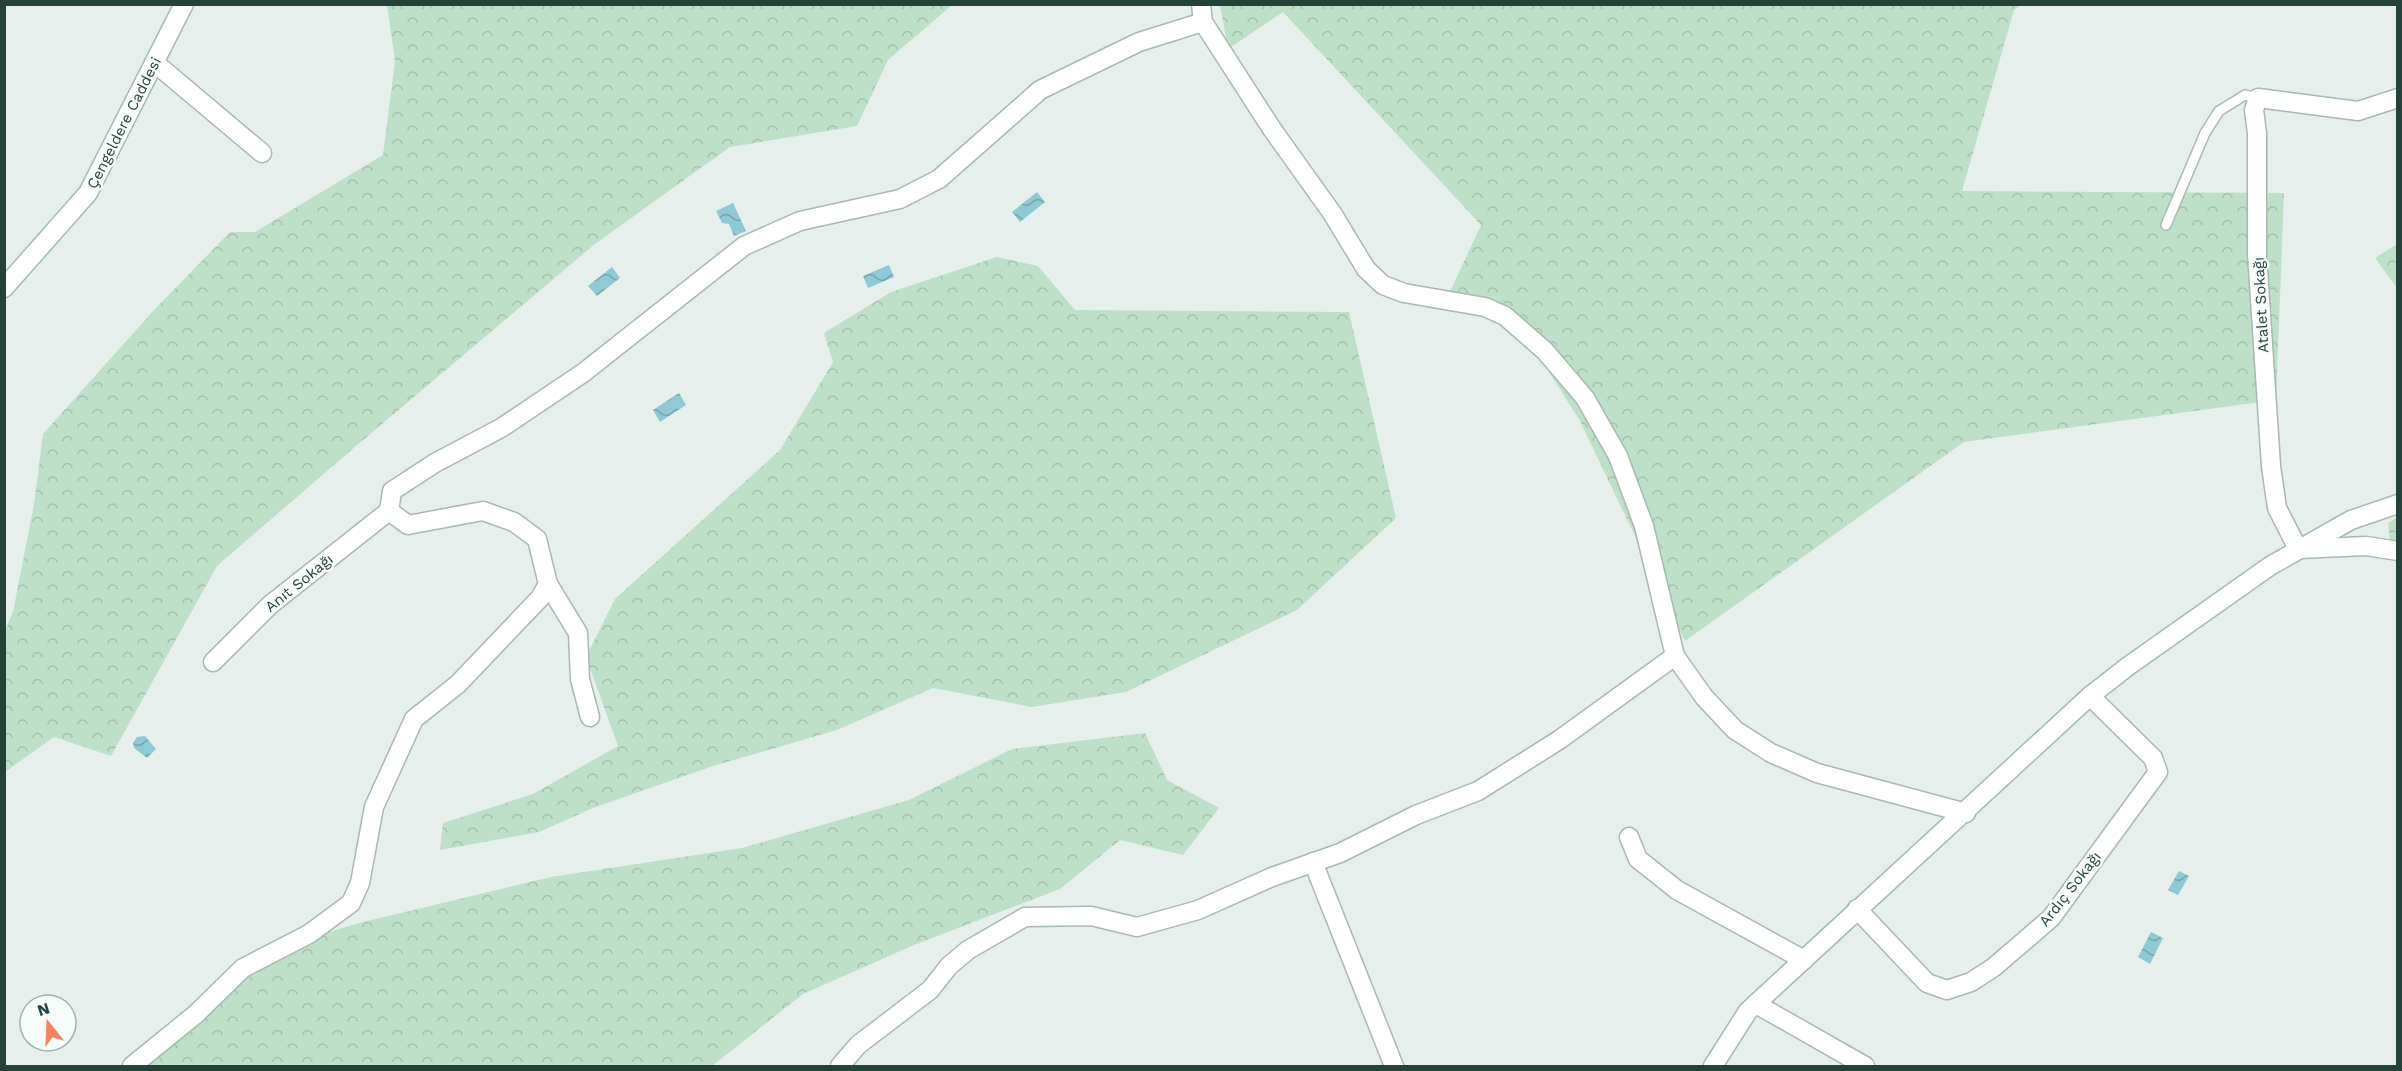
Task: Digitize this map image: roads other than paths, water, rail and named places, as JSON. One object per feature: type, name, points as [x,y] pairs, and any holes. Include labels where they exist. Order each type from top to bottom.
[{"type":"street","name":"Çengeldere Caddesi","points":[[4,288],[88,193],[184,4]]},
{"type":"street","points":[[590,717],[580,679],[578,633],[548,584],[537,539],[514,522],[483,511],[408,525],[389,511],[392,490],[435,463],[501,428],[583,373],[744,246],[800,221],[900,199],[939,179],[1040,90],[1202,13],[1272,129],[1332,213],[1366,269],[1383,285],[1404,293],[1485,307],[1504,316],[1545,351],[1585,398],[1618,456],[1644,526],[1675,656],[1704,697],[1735,730],[1770,753],[1817,773],[1966,813]]},
{"type":"street","points":[[154,63],[262,153]]},
{"type":"street","points":[[2258,98],[2358,111],[2397,98]]},
{"type":"street","name":"Atalet Sokağı","points":[[2258,98],[2254,110],[2257,133],[2257,254],[2271,466],[2277,508],[2298,549]]},
{"type":"street","points":[[1713,1066],[1748,1011],[1857,909],[1966,813],[2090,696],[2175,631],[2298,549],[2351,520],[2397,504]]},
{"type":"street","name":"Anıt Sokağı","points":[[213,662],[270,605],[389,511]]},
{"type":"street","points":[[2298,549],[2366,546],[2397,551]]},
{"type":"street","points":[[132,1066],[196,1014],[243,969],[309,934],[351,903],[360,883],[374,807],[414,719],[458,684],[540,598],[548,584]]},
{"type":"street","points":[[840,1066],[858,1045],[930,990],[949,966],[968,950],[1025,917],[1091,916],[1137,927],[1198,910],[1478,791],[1559,740],[1675,656]]},
{"type":"street","name":"Ardıç Sokağı","points":[[1857,909],[1927,983],[1947,990],[1971,982],[1994,967],[2051,918],[2158,772],[2153,758],[2090,696]]},
{"type":"street","points":[[1629,837],[1638,859],[1677,890],[1804,960]]},
{"type":"street","points":[[1313,862],[1394,1066]]},
{"type":"street","points":[[1756,1004],[1865,1066]]},
{"type":"lane","points":[[2166,225],[2205,133],[2219,111],[2245,95],[2258,98]]},
{"type":"water","points":[[1037,192],[1045,202],[1020,222],[1012,212]]},
{"type":"water","points":[[733,203],[746,231],[734,236],[729,224],[722,223],[716,211]]},
{"type":"water","points":[[889,265],[894,277],[868,288],[863,276]]},
{"type":"water","points":[[612,267],[620,278],[597,296],[588,286]]},
{"type":"water","points":[[679,393],[686,405],[660,422],[653,410]]},
{"type":"water","points":[[145,736],[156,749],[147,758],[134,748],[133,743],[137,737]]},
{"type":"water","points":[[2179,871],[2189,876],[2178,895],[2168,890]]},
{"type":"water","points":[[2151,932],[2163,938],[2150,964],[2138,957]]}]
